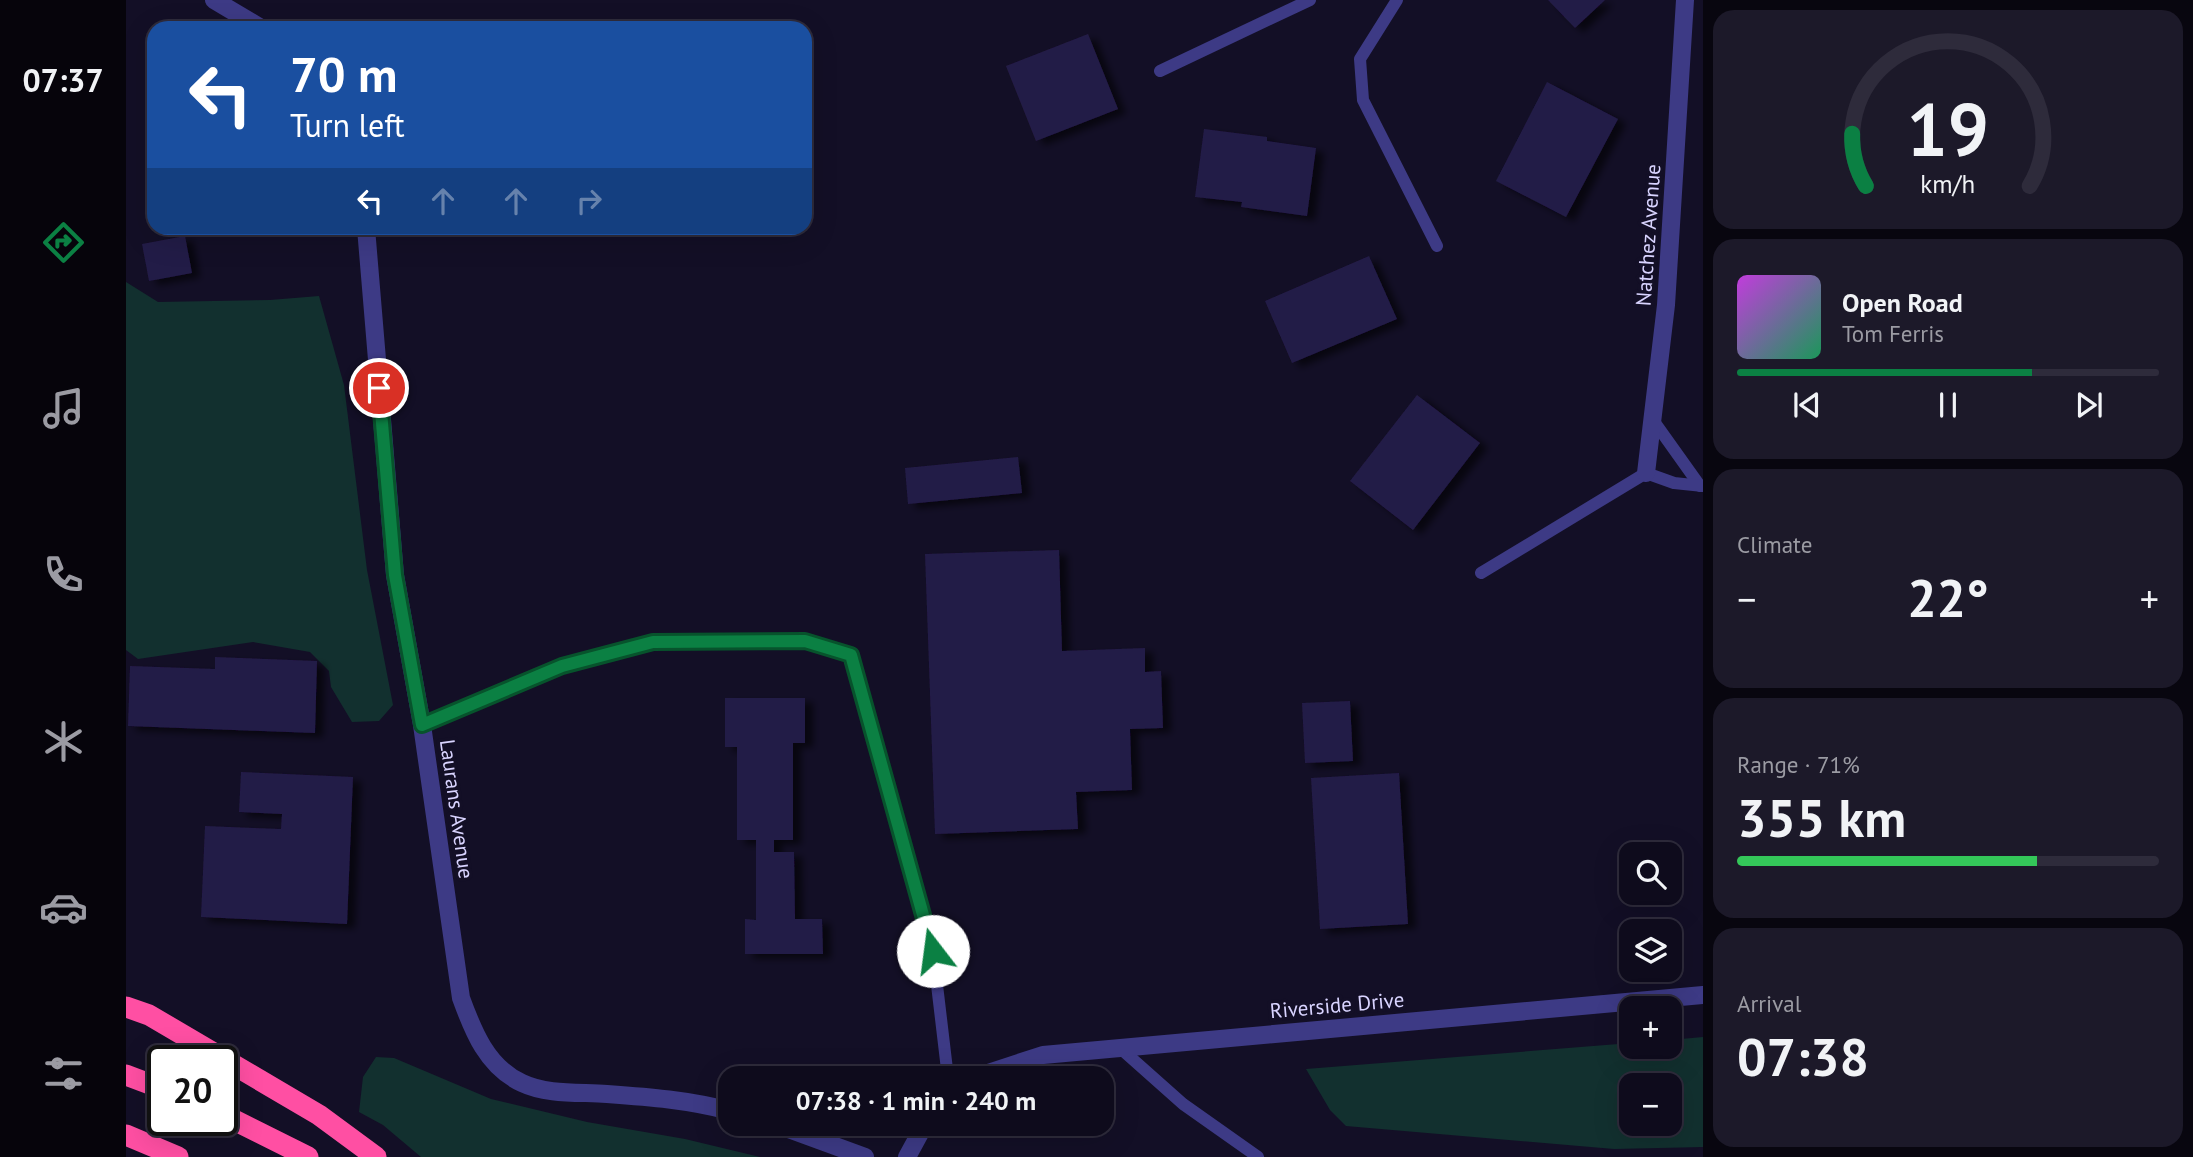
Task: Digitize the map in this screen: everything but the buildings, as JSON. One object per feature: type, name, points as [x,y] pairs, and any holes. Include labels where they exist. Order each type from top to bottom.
[{"type":"highway","points":[[126,1007],[149,1015],[319,1115],[376,1157]]},
{"type":"highway","points":[[126,1075],[147,1083]]},
{"type":"highway","points":[[238,1122],[308,1157]]},
{"type":"highway","points":[[126,1135],[178,1157]]},
{"type":"street","points":[[214,0],[249,21]]},
{"type":"street","name":"Natchez Avenue","points":[[1646,473],[1666,305],[1685,0]]},
{"type":"street","name":"Laurans Avenue","points":[[367,235],[395,575],[422,725],[461,998],[472,1029],[485,1053],[522,1083],[551,1090],[697,1102],[718,1108]]},
{"type":"street","name":"Riverside Drive","points":[[1010,1066],[1044,1055],[1703,995]]},
{"type":"street","points":[[808,1136],[865,1157]]},
{"type":"street","points":[[907,1157],[918,1136]]},
{"type":"lane","points":[[1160,71],[1310,0]]},
{"type":"lane","points":[[1396,0],[1360,59],[1363,100],[1437,246]]},
{"type":"lane","points":[[1653,420],[1701,486]]},
{"type":"lane","points":[[1481,573],[1646,473],[1674,484],[1701,486]]},
{"type":"lane","points":[[422,725],[562,666],[653,642],[805,641],[851,655],[933,951],[947,1066]]},
{"type":"lane","points":[[1119,1048],[1183,1104],[1258,1157]]},
{"type":"green space","points":[[126,282],[158,302],[270,300],[319,296],[344,385],[367,570],[393,705],[379,721],[352,722],[331,687],[329,671],[310,652],[253,642],[138,659],[126,650]]},
{"type":"green space","points":[[1703,1037],[1703,1147],[1614,1149],[1346,1126],[1330,1110],[1306,1069],[1619,1044],[1619,1059],[1682,1059],[1682,1039]]},
{"type":"green space","points":[[376,1057],[394,1058],[491,1099],[587,1122],[685,1139],[760,1157],[421,1157],[383,1125],[359,1112],[363,1077]]},
{"type":"route","points":[[379,388],[395,575],[422,725],[562,666],[653,642],[805,641],[851,655],[933,951]]}]
